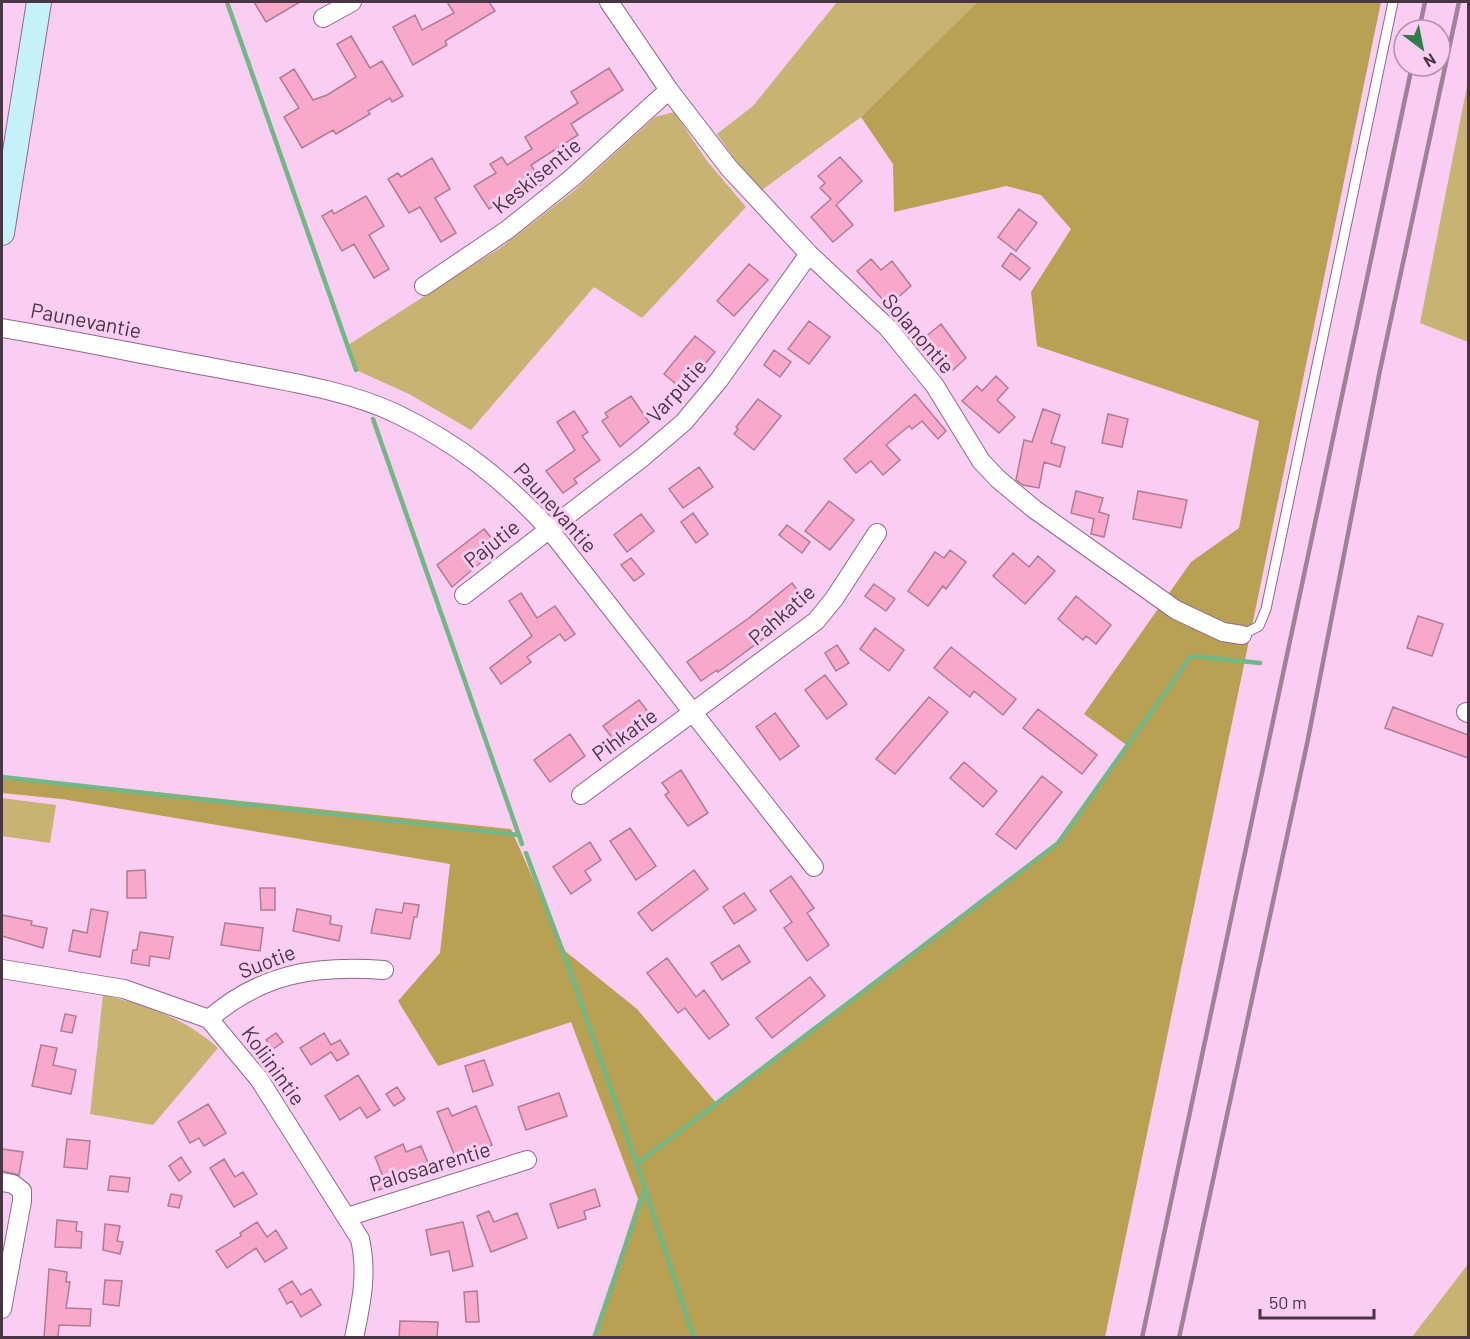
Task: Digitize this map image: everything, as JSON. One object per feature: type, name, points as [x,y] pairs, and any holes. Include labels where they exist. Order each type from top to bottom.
[{"type":"main road","points":[[2,233],[39,2]]},
{"type":"street","points":[[323,18],[352,2]]},
{"type":"street","name":"Solanontie","points":[[609,2],[669,90],[729,168],[809,254],[888,328],[935,386],[981,462],[1035,509],[1176,610],[1223,632],[1242,635]]},
{"type":"street","name":"Keskisentie","points":[[424,286],[507,230],[572,178],[669,90]]},
{"type":"street","name":"Varputie","points":[[549,529],[643,457],[684,422],[719,380],[809,254]]},
{"type":"street","name":"Paunevantie","points":[[2,328],[270,379],[338,395],[395,413],[441,437],[481,463],[514,491],[549,529],[695,712],[814,867]]},
{"type":"street","name":"Pajutie","points":[[464,595],[549,529]]},
{"type":"street","name":"Pahkatie","points":[[695,712],[816,621],[834,599],[877,533]]},
{"type":"street","name":"Pihkatie","points":[[581,795],[695,712]]},
{"type":"street","name":"Suotie","points":[[209,1019],[227,1004],[259,986],[306,970],[347,967],[384,970]]},
{"type":"street","name":"Koliinintie","points":[[2,969],[124,989],[173,1004],[209,1019],[259,1079],[360,1239],[365,1260],[365,1281],[354,1338]]},
{"type":"street","name":"Palosaarentie","points":[[347,1216],[527,1160]]},
{"type":"street","points":[[2,1182],[13,1184],[22,1191],[2,1309]]},
{"type":"lane","points":[[1242,635],[1259,626],[1266,609],[1393,2]]},
{"type":"shaded area","points":[[837,2],[977,2],[861,117],[762,190],[739,165],[717,134],[753,106]]},
{"type":"shaded area","points":[[977,2],[1381,2],[1105,1337],[594,1337],[638,1199],[571,1022],[438,1066],[398,1001],[440,953],[450,864],[62,799],[2,793],[2,776],[511,829],[565,951],[637,1009],[718,1105],[1058,843],[1128,746],[1084,714],[1191,562],[1239,528],[1259,421],[1037,346],[1031,292],[1071,229],[1041,195],[1006,186],[894,212],[893,164],[861,117]]},
{"type":"shaded area","points":[[1468,81],[1468,342],[1420,323]]},
{"type":"shaded area","points":[[674,112],[707,161],[746,207],[642,318],[594,287],[471,430],[409,394],[356,370],[348,345],[503,246],[575,190],[655,117]]},
{"type":"shaded area","points":[[2,798],[56,805],[50,843],[2,836]]},
{"type":"shaded area","points":[[103,995],[164,1014],[192,1028],[218,1048],[153,1125],[90,1114]]},
{"type":"shaded area","points":[[1468,1264],[1468,1337],[1412,1337]]},
{"type":"building","points":[[254,2],[300,2],[266,22]]},
{"type":"building","points":[[447,2],[489,2],[495,11],[445,41],[447,45],[413,65],[393,27],[415,15],[422,30],[454,13]]},
{"type":"building","points":[[351,36],[370,68],[382,61],[403,96],[392,102],[390,98],[368,111],[370,114],[336,134],[333,130],[302,148],[284,117],[299,108],[280,78],[294,69],[313,100],[327,95],[356,77],[337,44]]},
{"type":"building","points":[[609,68],[623,90],[571,124],[578,135],[531,165],[543,183],[532,191],[528,185],[489,209],[474,186],[496,173],[490,164],[502,157],[507,165],[532,149],[525,137],[578,103],[571,92]]},
{"type":"building","points":[[840,157],[862,181],[836,205],[853,225],[833,242],[811,217],[831,199],[820,188],[825,183],[818,176]]},
{"type":"building","points":[[432,158],[450,189],[435,198],[456,233],[441,242],[420,207],[409,213],[388,179],[398,173],[401,177]]},
{"type":"building","points":[[366,196],[384,226],[369,235],[389,269],[374,278],[354,244],[342,251],[322,216],[332,210],[334,214]]},
{"type":"building","points":[[1019,209],[1037,223],[1016,251],[998,237]]},
{"type":"building","points":[[1011,253],[1030,268],[1020,280],[1002,266]]},
{"type":"building","points":[[871,259],[881,270],[892,261],[911,286],[896,299],[892,296],[885,302],[857,271]]},
{"type":"building","points":[[749,264],[768,280],[734,316],[717,301]]},
{"type":"building","points":[[809,321],[830,337],[809,364],[788,349]]},
{"type":"building","points":[[941,324],[966,358],[953,370],[923,339]]},
{"type":"building","points":[[695,336],[715,352],[683,390],[664,374]]},
{"type":"building","points":[[774,350],[791,362],[780,377],[764,365]]},
{"type":"building","points":[[996,376],[1008,388],[997,400],[1015,417],[999,433],[962,401],[977,386],[982,391]]},
{"type":"building","points":[[915,394],[946,431],[938,439],[922,421],[912,429],[909,426],[886,445],[900,460],[883,475],[871,461],[856,473],[844,459]]},
{"type":"building","points":[[631,396],[649,422],[620,447],[602,421],[608,417],[605,413]]},
{"type":"building","points":[[758,399],[781,416],[754,450],[734,434],[738,429],[736,427]]},
{"type":"building","points":[[1043,409],[1060,415],[1051,443],[1065,447],[1060,467],[1044,462],[1039,488],[1023,485],[1016,480],[1024,440],[1032,442]]},
{"type":"building","points":[[574,411],[588,432],[582,436],[600,460],[574,479],[577,483],[563,493],[546,471],[575,450],[557,422]]},
{"type":"building","points":[[1108,414],[1128,419],[1122,447],[1102,443]]},
{"type":"building","points":[[699,467],[713,487],[683,508],[669,489]]},
{"type":"building","points":[[1076,491],[1103,498],[1099,512],[1109,515],[1104,537],[1091,534],[1094,519],[1071,513]]},
{"type":"building","points":[[1138,491],[1187,500],[1181,528],[1133,519]]},
{"type":"building","points":[[829,501],[854,520],[830,550],[805,531]]},
{"type":"building","points":[[693,513],[708,534],[696,543],[681,522]]},
{"type":"building","points":[[641,514],[654,531],[627,552],[614,535]]},
{"type":"building","points":[[787,525],[810,542],[802,553],[779,535]]},
{"type":"building","points":[[484,529],[499,547],[452,587],[437,565]]},
{"type":"building","points":[[950,550],[966,562],[946,589],[943,586],[928,606],[908,591],[935,552],[944,558]]},
{"type":"building","points":[[1013,553],[1029,567],[1038,556],[1055,571],[1025,604],[993,576]]},
{"type":"building","points":[[631,558],[644,574],[634,581],[621,565]]},
{"type":"building","points":[[792,583],[806,602],[788,616],[790,619],[718,672],[717,670],[701,681],[687,662],[749,618]]},
{"type":"building","points":[[874,584],[895,599],[886,611],[865,596]]},
{"type":"building","points":[[521,593],[537,618],[555,606],[575,634],[565,641],[560,634],[527,657],[531,662],[501,684],[490,668],[532,636],[509,601]]},
{"type":"building","points":[[1076,596],[1111,625],[1096,644],[1086,636],[1083,640],[1058,619]]},
{"type":"building","points":[[1418,616],[1443,624],[1432,656],[1407,648]]},
{"type":"building","points":[[875,628],[904,650],[889,671],[860,649]]},
{"type":"building","points":[[837,645],[849,663],[836,671],[825,653]]},
{"type":"building","points":[[951,647],[1016,699],[1003,715],[974,691],[970,697],[934,668]]},
{"type":"building","points":[[825,675],[847,704],[827,719],[805,690]]},
{"type":"building","points":[[929,697],[948,712],[895,774],[876,759]]},
{"type":"building","points":[[639,700],[655,721],[619,747],[603,726]]},
{"type":"building","points":[[1393,707],[1468,735],[1468,758],[1385,728]]},
{"type":"building","points":[[1038,709],[1097,755],[1082,774],[1023,728]]},
{"type":"building","points":[[775,713],[799,746],[780,760],[756,727]]},
{"type":"building","points":[[570,734],[585,756],[550,782],[534,760]]},
{"type":"building","points":[[964,762],[997,791],[983,807],[950,778]]},
{"type":"building","points":[[681,770],[708,813],[688,826],[665,795],[669,792],[662,783]]},
{"type":"building","points":[[1042,776],[1062,792],[1016,849],[996,834]]},
{"type":"building","points":[[630,828],[656,866],[636,880],[610,841]]},
{"type":"building","points":[[590,842],[601,860],[585,871],[591,880],[571,894],[553,867]]},
{"type":"building","points":[[145,870],[146,898],[127,898],[127,871]]},
{"type":"building","points":[[694,870],[708,889],[652,931],[638,913]]},
{"type":"building","points":[[791,876],[814,908],[807,913],[829,945],[807,961],[784,928],[792,922],[770,891]]},
{"type":"building","points":[[260,888],[275,888],[275,910],[261,910]]},
{"type":"building","points":[[744,893],[756,910],[734,924],[723,907]]},
{"type":"building","points":[[404,903],[419,905],[410,939],[371,933],[376,909],[402,913]]},
{"type":"building","points":[[91,909],[108,912],[100,957],[69,951],[73,930],[87,933]]},
{"type":"building","points":[[297,909],[331,916],[330,924],[342,926],[339,941],[293,931]]},
{"type":"building","points":[[2,915],[32,921],[31,925],[47,928],[43,948],[2,936]]},
{"type":"building","points":[[225,923],[263,928],[260,951],[221,945]]},
{"type":"building","points":[[140,932],[173,937],[169,959],[150,956],[149,966],[131,963],[133,950],[137,950]]},
{"type":"building","points":[[739,945],[750,962],[722,980],[711,963]]},
{"type":"building","points":[[667,958],[696,997],[704,990],[729,1025],[709,1039],[685,1008],[678,1013],[647,973]]},
{"type":"building","points":[[810,977],[825,996],[772,1038],[756,1018]]},
{"type":"building","points":[[65,1014],[76,1016],[72,1033],[61,1031]]},
{"type":"building","points":[[276,1033],[283,1042],[273,1049],[266,1040]]},
{"type":"building","points":[[324,1033],[331,1045],[340,1040],[349,1054],[337,1061],[331,1052],[311,1065],[300,1048]]},
{"type":"building","points":[[41,1045],[57,1048],[53,1065],[76,1070],[71,1094],[32,1086]]},
{"type":"building","points":[[484,1060],[493,1085],[473,1092],[465,1066]]},
{"type":"building","points":[[358,1075],[380,1110],[367,1118],[360,1107],[340,1120],[325,1096]]},
{"type":"building","points":[[397,1087],[405,1099],[394,1106],[386,1094]]},
{"type":"building","points":[[559,1093],[567,1116],[526,1130],[518,1107]]},
{"type":"building","points":[[208,1104],[226,1133],[204,1146],[199,1138],[190,1143],[178,1122]]},
{"type":"building","points":[[476,1106],[492,1145],[456,1159],[437,1112],[448,1108],[452,1116]]},
{"type":"building","points":[[67,1139],[90,1141],[87,1169],[64,1167]]},
{"type":"building","points":[[403,1144],[406,1152],[421,1146],[429,1165],[386,1184],[375,1157]]},
{"type":"building","points":[[2,1149],[23,1152],[19,1175],[2,1171]]},
{"type":"building","points":[[181,1157],[191,1172],[179,1181],[169,1166]]},
{"type":"building","points":[[224,1159],[235,1177],[243,1172],[257,1194],[234,1207],[210,1168]]},
{"type":"building","points":[[110,1176],[130,1178],[128,1192],[108,1190]]},
{"type":"building","points":[[380,1177],[384,1188],[372,1192],[368,1180]]},
{"type":"building","points":[[595,1189],[600,1206],[584,1211],[586,1219],[558,1228],[550,1204]]},
{"type":"building","points":[[171,1194],[182,1196],[179,1208],[168,1206]]},
{"type":"building","points":[[489,1211],[494,1222],[517,1213],[527,1238],[491,1252],[477,1216]]},
{"type":"building","points":[[57,1220],[77,1222],[76,1231],[82,1232],[81,1248],[55,1247]]},
{"type":"building","points":[[257,1222],[267,1237],[276,1230],[287,1248],[265,1262],[256,1248],[227,1268],[216,1251],[241,1236],[240,1233]]},
{"type":"building","points":[[463,1222],[473,1266],[453,1271],[449,1251],[431,1255],[426,1230]]},
{"type":"building","points":[[105,1224],[120,1226],[117,1241],[123,1242],[120,1254],[103,1250]]},
{"type":"building","points":[[49,1269],[67,1272],[66,1282],[70,1282],[66,1308],[91,1309],[90,1326],[59,1325],[58,1338],[44,1338]]},
{"type":"building","points":[[105,1280],[122,1281],[119,1306],[103,1304]]},
{"type":"building","points":[[292,1281],[301,1295],[311,1289],[321,1305],[301,1317],[292,1301],[287,1304],[279,1289]]},
{"type":"building","points":[[477,1291],[479,1322],[466,1322],[464,1292]]},
{"type":"building","points":[[400,1321],[438,1322],[437,1338],[399,1338]]},
{"type":"waterway","points":[[227,2],[356,370]]},
{"type":"waterway","points":[[373,419],[522,844]]},
{"type":"waterway","points":[[637,1164],[1058,843],[1191,656],[1260,663]]},
{"type":"waterway","points":[[2,777],[519,835]]},
{"type":"waterway","points":[[526,853],[570,971],[645,1188],[594,1338]]},
{"type":"waterway","points":[[645,1189],[694,1338]]},
{"type":"railway","points":[[1422,18],[1425,2]]},
{"type":"railway","points":[[1179,1338],[1308,739],[1380,370],[1459,2]]},
{"type":"railway","points":[[1142,1338],[1409,78]]}]
